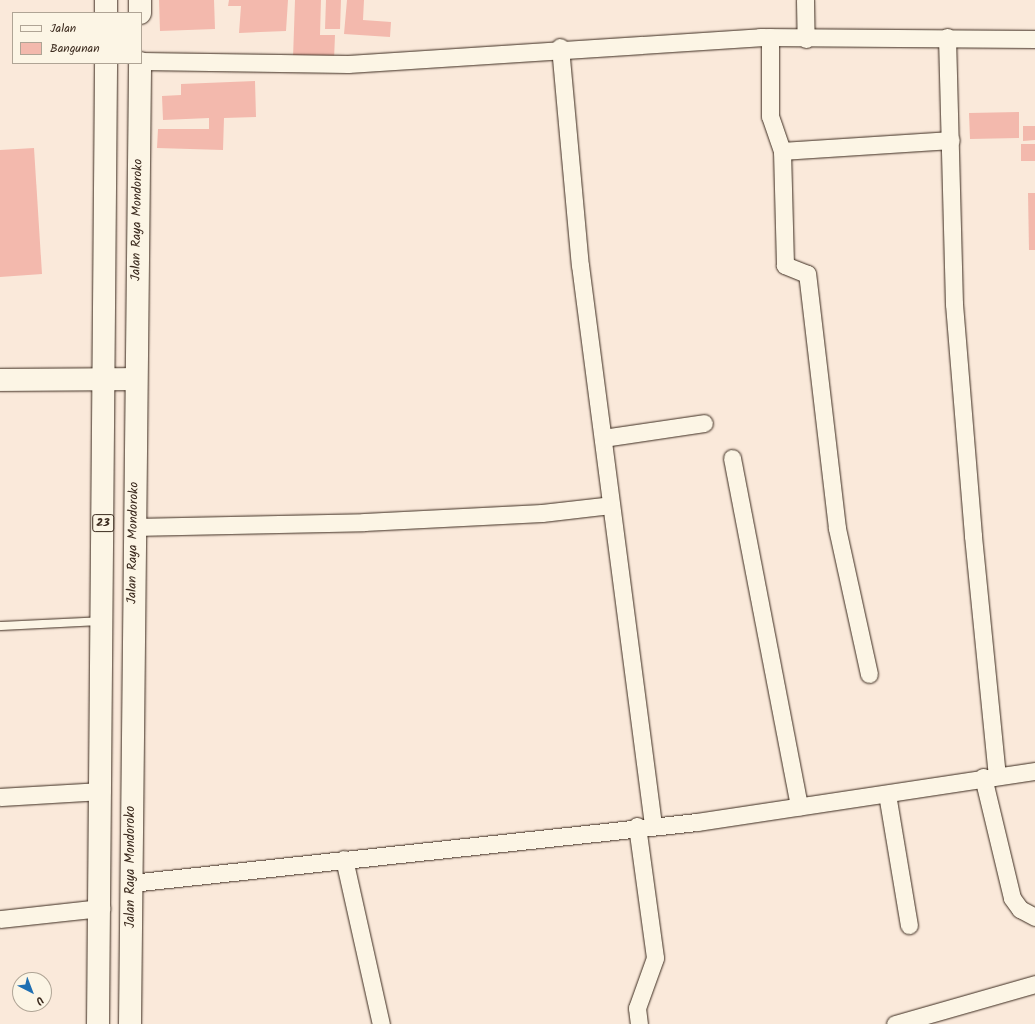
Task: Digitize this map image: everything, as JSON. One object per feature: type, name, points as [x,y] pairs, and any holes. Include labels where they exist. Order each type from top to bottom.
[{"type":"main road","points":[[106,0],[106,12]]},
{"type":"main road","points":[[140,0],[140,12]]},
{"type":"main road","name":"23","points":[[98,1024],[102,791],[101,621],[106,64]]},
{"type":"main road","name":"Jalan Raya Mondoroko","points":[[130,1024],[133,527],[140,64]]},
{"type":"main road","points":[[0,380],[136,379]]},
{"type":"main road","points":[[99,983],[130,983]]},
{"type":"street","points":[[805,0],[806,38]]},
{"type":"street","points":[[770,37],[770,116],[782,151],[785,265],[807,274],[837,528],[869,674]]},
{"type":"street","points":[[142,62],[348,64],[560,48],[770,37],[947,37],[1035,39]]},
{"type":"street","points":[[947,37],[951,140],[954,304],[973,536],[990,776],[1012,898],[1020,909],[1035,917]]},
{"type":"street","points":[[560,48],[580,265],[612,505],[645,826],[655,958],[637,1008],[639,1024]]},
{"type":"street","points":[[782,151],[951,140]]},
{"type":"street","points":[[603,438],[704,423]]},
{"type":"street","points":[[732,458],[799,807]]},
{"type":"street","points":[[133,527],[364,522],[542,513],[612,505]]},
{"type":"street","points":[[131,883],[645,826],[799,807],[887,794],[990,776],[1035,771]]},
{"type":"street","points":[[0,797],[102,791]]},
{"type":"street","points":[[887,794],[909,925]]},
{"type":"street","points":[[344,859],[381,1024]]},
{"type":"street","points":[[0,919],[101,908]]},
{"type":"street","points":[[895,1024],[1035,984]]},
{"type":"lane","points":[[0,626],[101,621]]},
{"type":"building","points":[[159,0],[214,0],[215,29],[160,31]]},
{"type":"building","points":[[229,0],[288,0],[286,31],[239,33],[241,6],[228,6]]},
{"type":"building","points":[[295,0],[321,0],[320,35],[335,35],[334,60],[293,58]]},
{"type":"building","points":[[326,0],[341,0],[340,29],[325,29]]},
{"type":"building","points":[[347,0],[364,0],[363,20],[391,22],[390,37],[344,34]]},
{"type":"building","points":[[255,81],[256,117],[224,118],[223,150],[157,148],[158,129],[209,129],[209,118],[163,120],[162,96],[181,95],[181,84]]},
{"type":"building","points":[[1019,112],[1019,138],[970,139],[969,113]]},
{"type":"building","points":[[1023,126],[1035,126],[1035,140],[1023,141]]},
{"type":"building","points":[[1021,144],[1035,144],[1035,161],[1021,161]]},
{"type":"building","points":[[34,148],[42,274],[0,277],[0,150]]},
{"type":"building","points":[[1028,193],[1035,193],[1035,250],[1029,250]]}]
